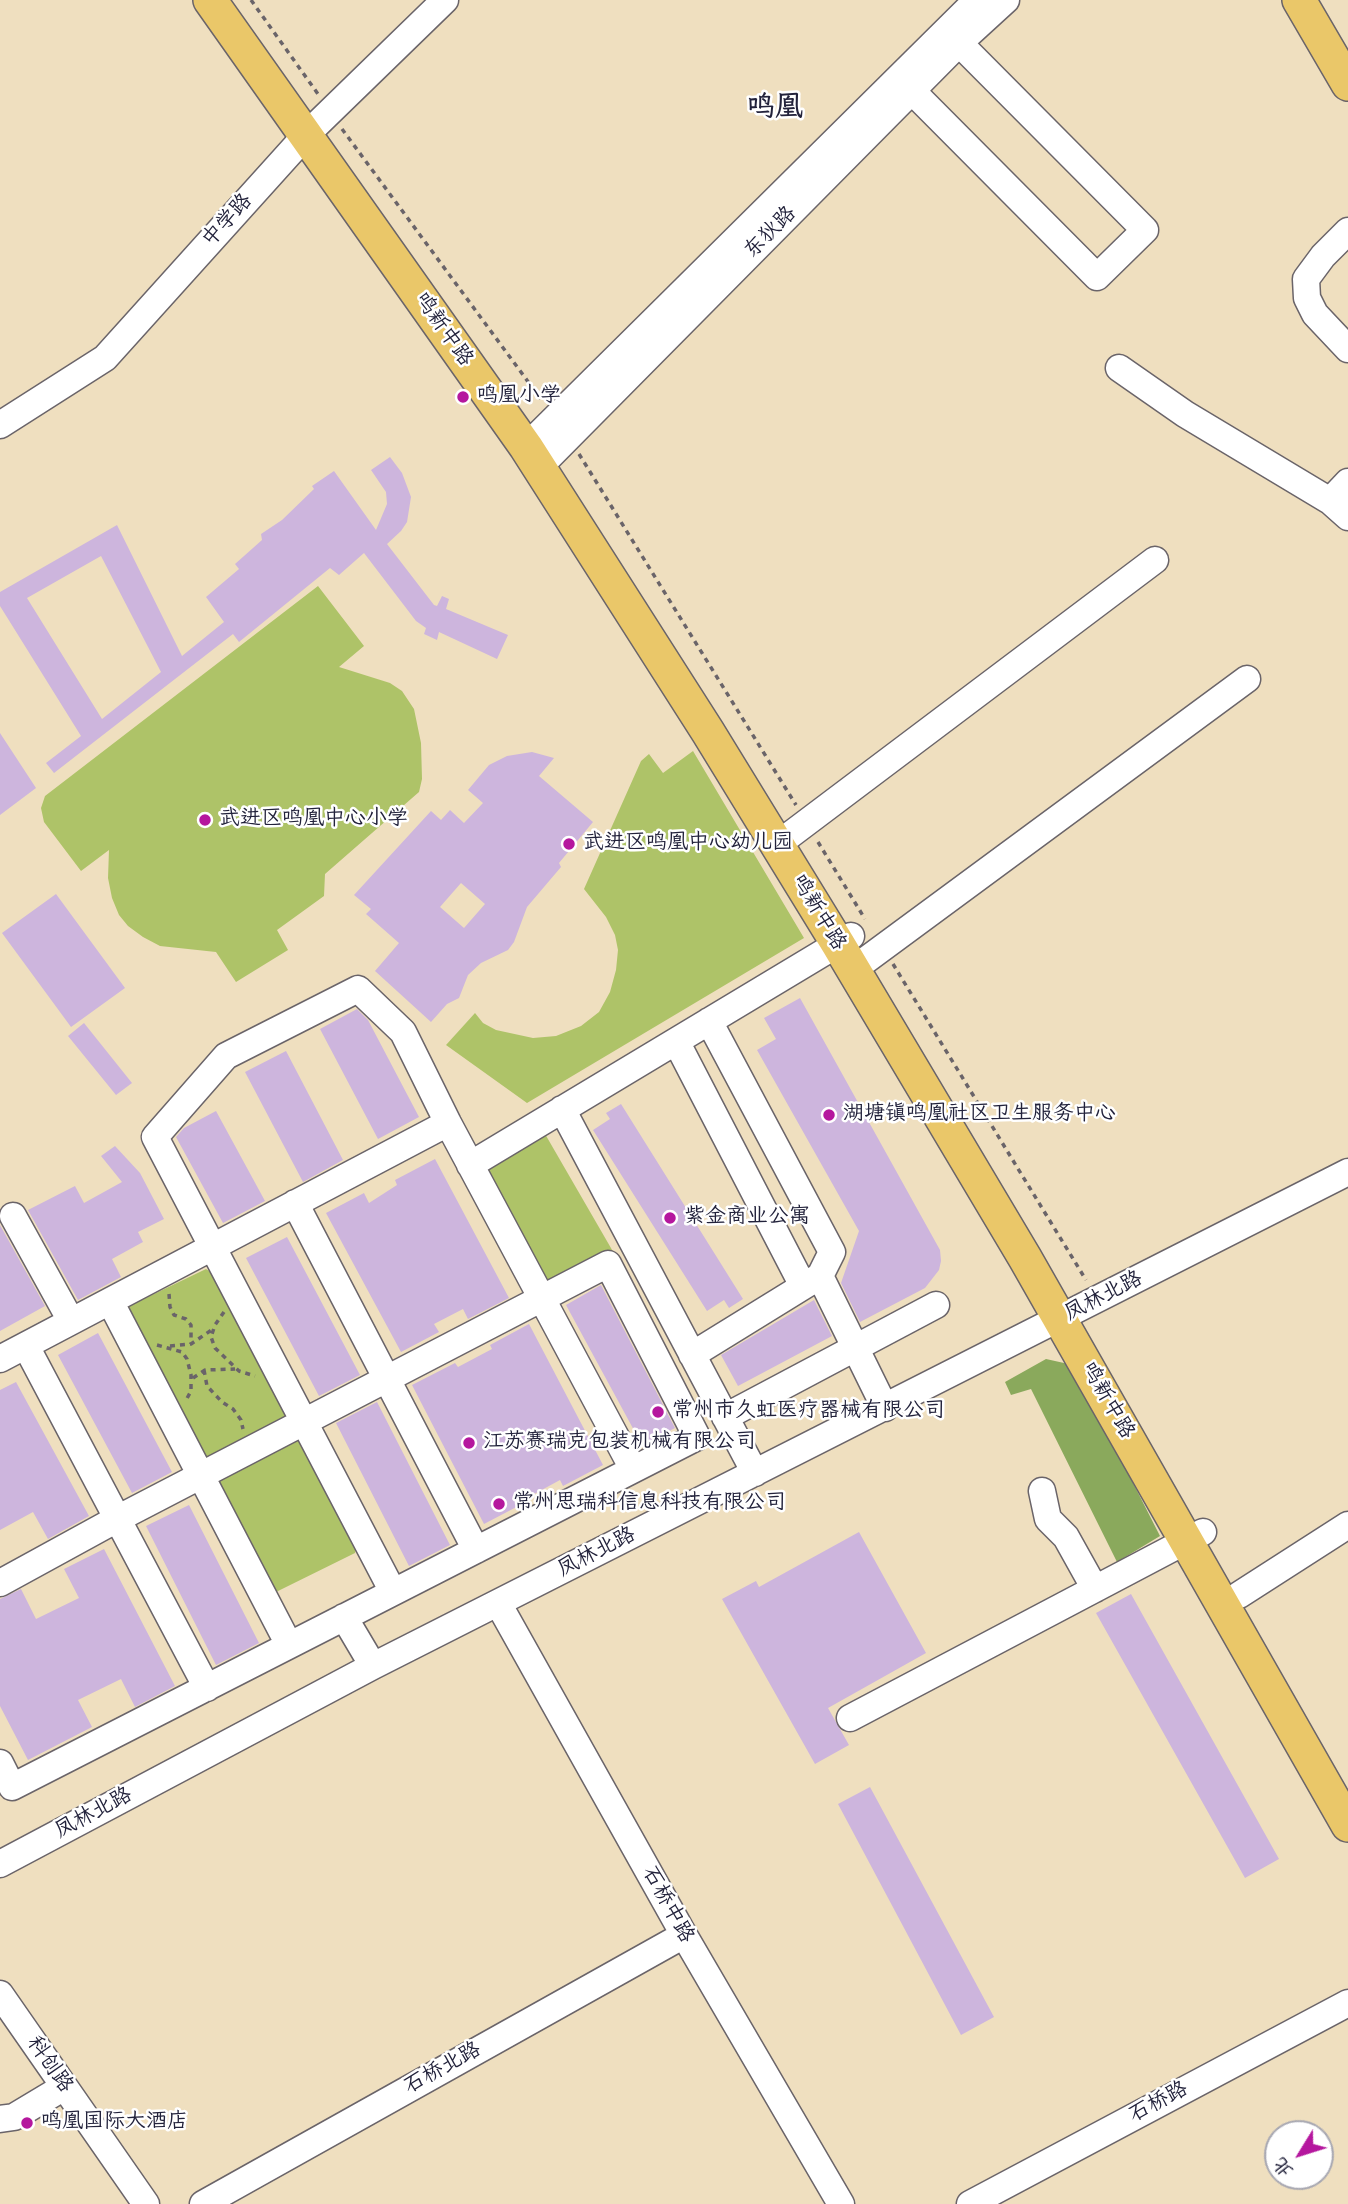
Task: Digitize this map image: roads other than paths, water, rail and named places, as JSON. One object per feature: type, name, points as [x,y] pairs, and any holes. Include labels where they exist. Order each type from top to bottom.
[{"type":"main road","name":"鸣新中路","points":[[210,0],[318,123]]},
{"type":"main road","name":"鸣新中路","points":[[230,0],[547,443],[798,829],[859,947]]},
{"type":"main road","points":[[1299,0],[1348,84]]},
{"type":"main road","name":"鸣新中路","points":[[547,443],[708,732],[859,947],[1079,1310],[1348,1825]]},
{"type":"main road","name":"鸣新中路","points":[[1195,1536],[1239,1595],[1348,1786]]},
{"type":"street","name":"中学路","points":[[0,425],[105,358],[318,123],[445,0]]},
{"type":"street","name":"东狄路","points":[[547,443],[977,0]]},
{"type":"street","name":"东狄路","points":[[547,443],[1006,0]]},
{"type":"street","points":[[912,90],[1097,277],[1145,230],[959,43]]},
{"type":"street","points":[[1348,231],[1323,256],[1306,279],[1307,298],[1315,314],[1348,349]]},
{"type":"street","points":[[1119,368],[1185,414],[1339,509],[1348,482]]},
{"type":"street","points":[[798,829],[1155,560]]},
{"type":"street","points":[[470,1165],[709,1021],[859,947],[1247,679]]},
{"type":"street","points":[[393,1592],[155,1137],[226,1056],[358,989],[403,1031],[470,1165],[633,1469]]},
{"type":"street","points":[[692,1355],[811,1281],[832,1252],[709,1021]]},
{"type":"street","points":[[676,1041],[811,1281],[855,1348],[885,1408]]},
{"type":"street","points":[[562,1109],[755,1473]]},
{"type":"street","points":[[0,1359],[448,1123]]},
{"type":"street","name":"凤林北路","points":[[0,1864],[373,1666],[1348,1172]]},
{"type":"street","points":[[295,1203],[476,1550]]},
{"type":"street","points":[[13,1216],[71,1321]]},
{"type":"street","points":[[0,1583],[117,1519],[608,1264],[696,1437],[12,1787],[0,1763]]},
{"type":"street","points":[[110,1301],[289,1645]]},
{"type":"street","points":[[725,1417],[936,1305]]},
{"type":"street","points":[[26,1346],[207,1688]]},
{"type":"street","points":[[1042,1491],[1048,1519],[1066,1537],[1096,1589]]},
{"type":"street","points":[[1239,1595],[1348,1525]]},
{"type":"street","points":[[850,1718],[1195,1536]]},
{"type":"street","name":"石桥中路","points":[[498,1603],[684,1935],[841,2204]]},
{"type":"street","points":[[344,1617],[373,1666]]},
{"type":"street","name":"石桥北路","points":[[202,2204],[684,1935]]},
{"type":"street","name":"科创路","points":[[0,1994],[146,2204]]},
{"type":"street","name":"石桥路","points":[[970,2204],[1348,2003]]},
{"type":"street","points":[[0,2119],[14,2117],[64,2087]]},
{"type":"place","name":"鸣凰小学","points":[[463,397]]},
{"type":"place","name":"武进区鸣凰中心小学","points":[[205,820]]},
{"type":"place","name":"武进区鸣凰中心幼儿园","points":[[569,844]]},
{"type":"place","name":"湖塘镇鸣凰社区卫生服务中心","points":[[829,1115]]},
{"type":"place","name":"紫金商业公寓","points":[[670,1218]]},
{"type":"place","name":"常州市久虹医疗器械有限公司","points":[[658,1412]]},
{"type":"place","name":"江苏赛瑞克包装机械有限公司","points":[[469,1443]]},
{"type":"place","name":"常州思瑞科信息科技有限公司","points":[[499,1504]]},
{"type":"place","name":"鸣凰国际大酒店","points":[[27,2123]]},
{"type":"district","name":"鸣凰","points":[[775,109]]}]
